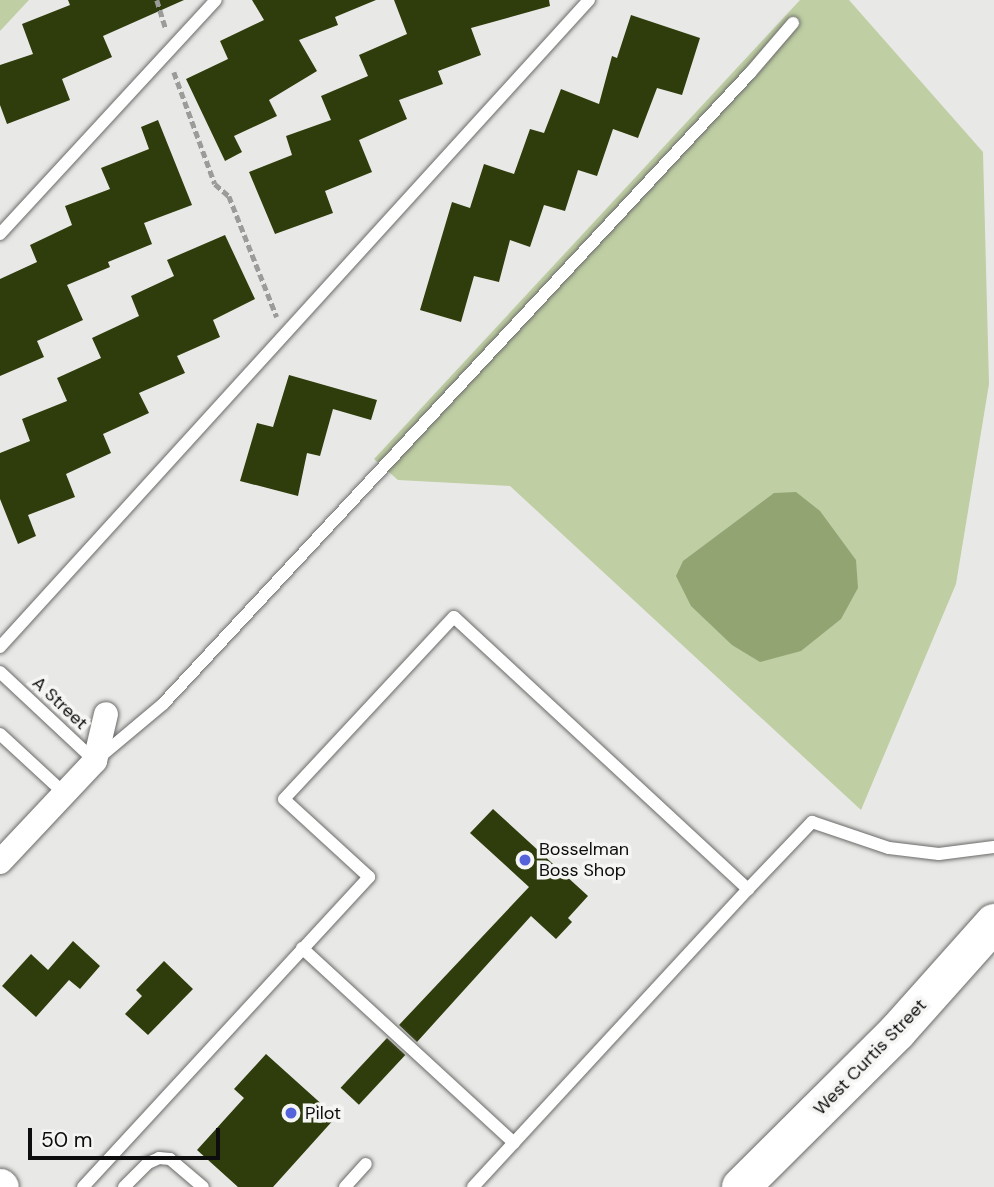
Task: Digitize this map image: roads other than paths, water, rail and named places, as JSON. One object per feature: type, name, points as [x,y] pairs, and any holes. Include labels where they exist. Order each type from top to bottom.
[{"type":"main road","name":"West Curtis Street","points":[[741,1187],[897,1032],[994,923]]},
{"type":"street","points":[[0,862],[95,761],[106,714]]},
{"type":"lane","points":[[0,234],[216,0]]},
{"type":"lane","points":[[0,647],[589,0]]},
{"type":"lane","points":[[95,761],[163,704],[750,73],[793,23]]},
{"type":"lane","points":[[83,1187],[369,877],[284,799],[454,617],[748,889]]},
{"type":"lane","name":"A Street","points":[[0,672],[95,761]]},
{"type":"lane","points":[[0,734],[64,793]]},
{"type":"lane","points":[[473,1187],[812,822],[889,848],[939,854],[994,847]]},
{"type":"lane","points":[[302,948],[514,1143]]},
{"type":"lane","points":[[124,1187],[148,1163],[159,1158],[170,1159],[203,1187]]},
{"type":"lane","points":[[345,1187],[366,1164]]},
{"type":"place","name":"Bosselman Boss Shop","points":[[525,860]]},
{"type":"place","name":"Pilot","points":[[291,1113]]}]
